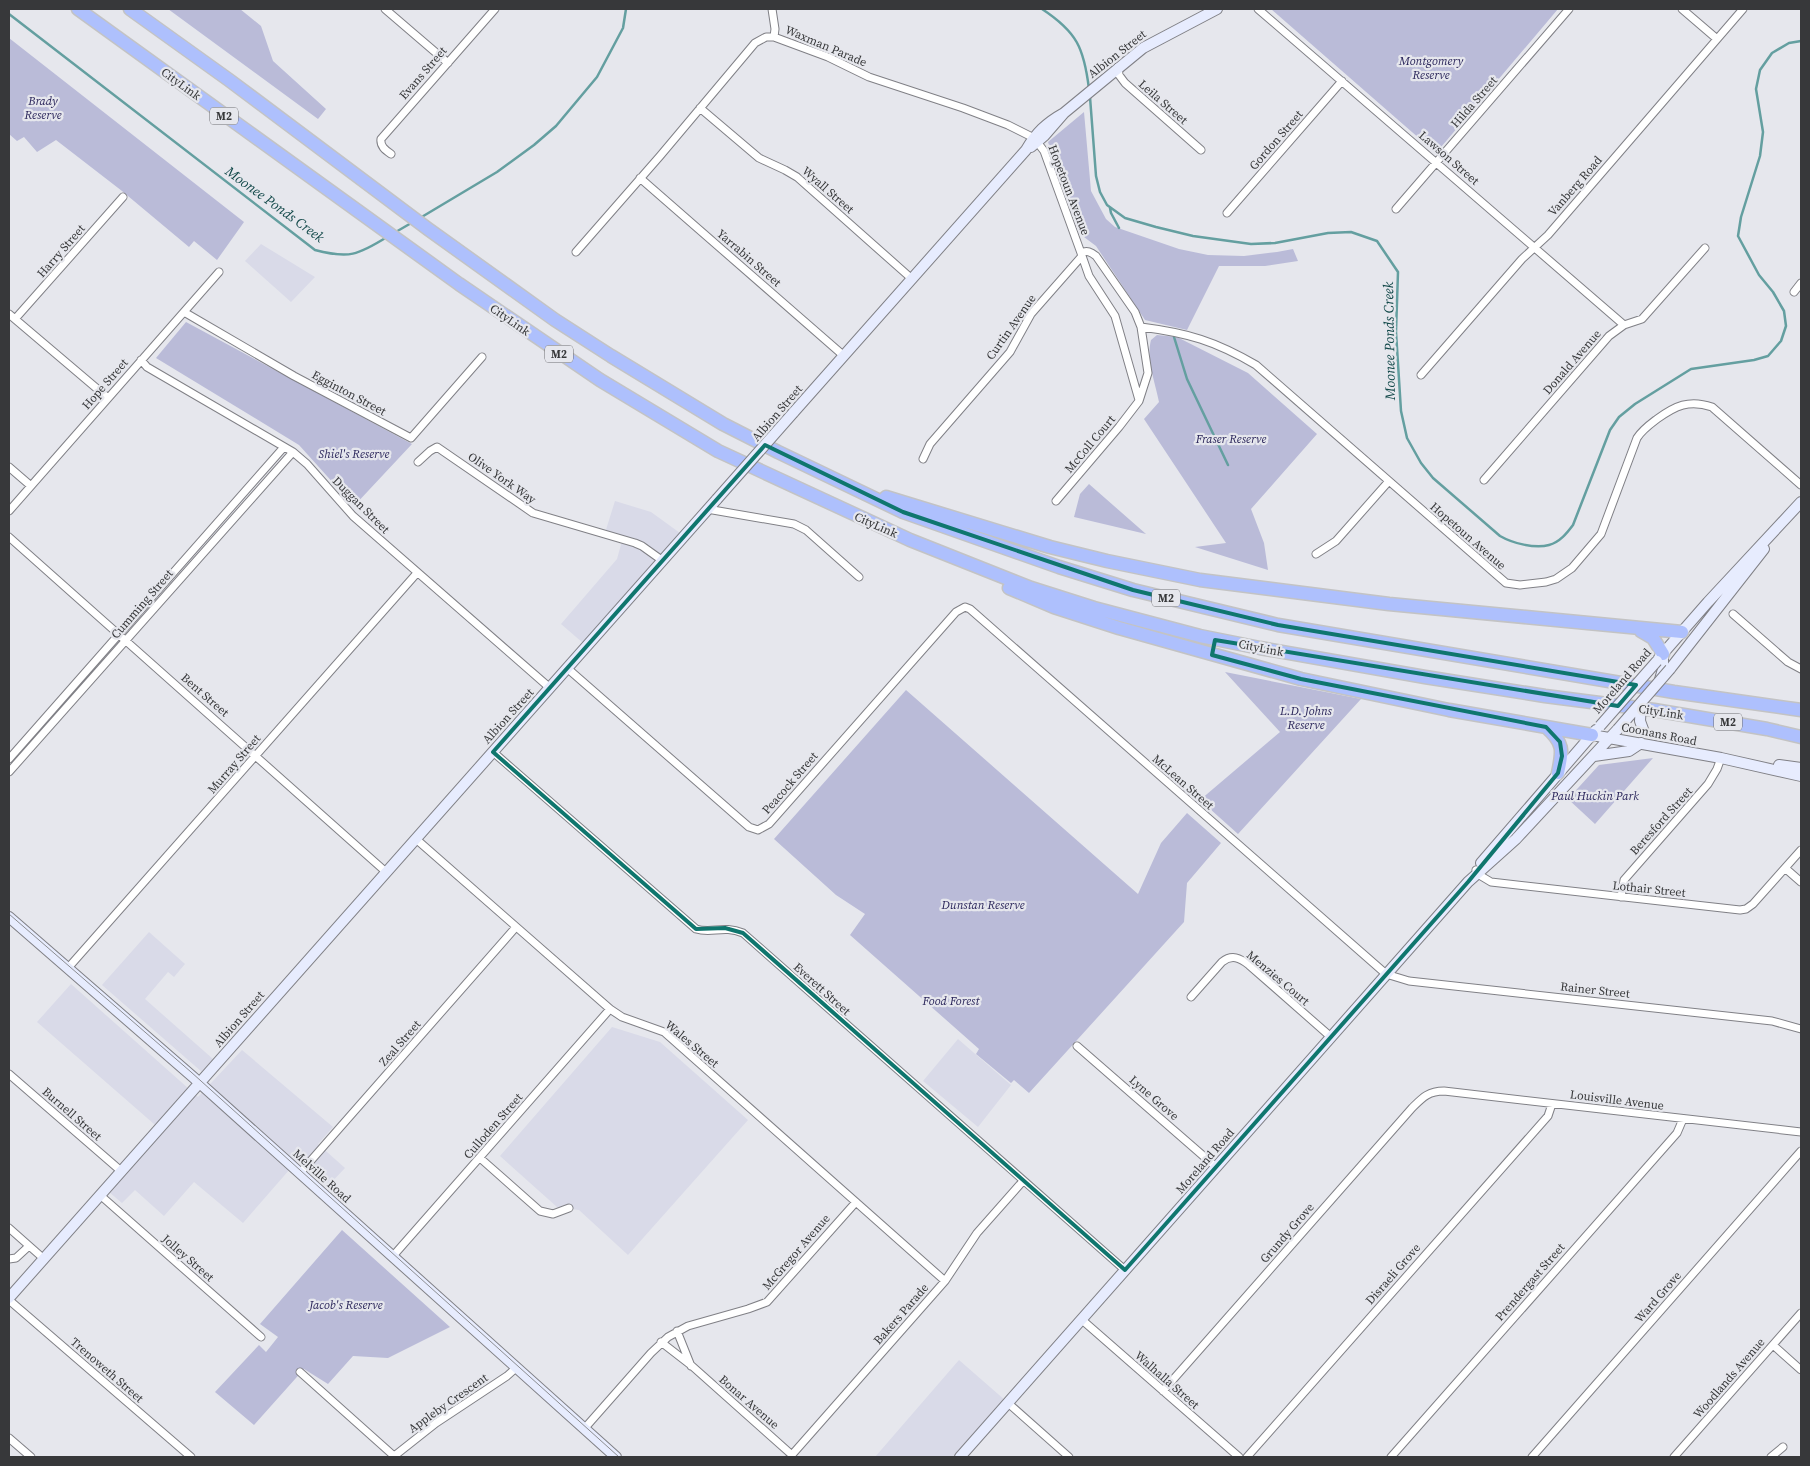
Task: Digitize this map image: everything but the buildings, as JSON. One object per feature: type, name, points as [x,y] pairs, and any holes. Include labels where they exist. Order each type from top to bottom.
[{"type":"highway","name":"CityLink","points":[[78,9],[406,246],[542,342],[600,380],[684,432],[726,455],[910,540],[1032,588],[1094,608],[1200,636],[1425,677],[1545,696],[1654,710],[1767,729],[1801,737]]},
{"type":"highway","name":"CityLink","points":[[130,9],[229,80],[428,230],[555,320],[723,424],[903,512],[1059,567],[1133,590],[1278,625],[1674,692],[1801,710]]},
{"type":"highway","points":[[840,482],[999,533],[1050,547],[1200,580],[1389,604],[1682,632]]},
{"type":"highway","points":[[910,540],[997,583],[1054,607],[1118,628],[1301,679],[1449,710],[1546,726],[1596,730]]},
{"type":"highway","points":[[1622,627],[1638,630],[1652,638],[1663,662]]},
{"type":"highway","points":[[1546,726],[1554,734],[1562,747],[1558,773]]},
{"type":"main road","name":"Albion Street","points":[[9,1299],[707,509],[1036,140],[1044,126],[1068,110],[1118,67],[1157,39],[1217,9]]},
{"type":"main road","name":"Moreland Road","points":[[1477,871],[1516,839],[1641,704],[1658,684],[1663,662],[1682,632],[1748,558],[1801,503]]},
{"type":"main road","name":"Moreland Road","points":[[960,1457],[1468,882],[1558,773],[1596,730],[1663,662],[1801,503]]},
{"type":"main road","points":[[1641,704],[1640,721],[1644,732],[1657,746]]},
{"type":"main road","name":"Coonans Road","points":[[1596,730],[1611,737],[1721,758],[1801,776]]},
{"type":"main road","points":[[1594,756],[1629,751],[1641,743]]},
{"type":"main road","name":"Coonans Road","points":[[1721,758],[1801,768]]},
{"type":"main road","name":"Melville Road","points":[[9,917],[393,1256],[612,1456]]},
{"type":"street","points":[[385,9],[448,62]]},
{"type":"street","name":"Evans Street","points":[[391,154],[383,148],[381,139],[495,9]]},
{"type":"street","points":[[772,9],[775,29],[774,37]]},
{"type":"street","name":"Lawson Street","points":[[1258,9],[1437,162],[1624,326]]},
{"type":"street","name":"Hilda Street","points":[[1396,209],[1569,9]]},
{"type":"street","points":[[1682,9],[1717,39]]},
{"type":"street","name":"Vanberg Road","points":[[1421,375],[1522,259],[1548,235],[1743,9]]},
{"type":"street","name":"Waxman Parade","points":[[576,252],[756,43],[766,37],[774,37],[828,57],[869,76],[1008,125],[1036,140]]},
{"type":"street","name":"Leila Street","points":[[1118,67],[1119,75],[1125,83],[1201,150]]},
{"type":"street","name":"Gordon Street","points":[[1227,214],[1342,81]]},
{"type":"street","name":"Wyall Street","points":[[700,108],[759,158],[796,177],[912,279]]},
{"type":"street","name":"Hopetoun Avenue","points":[[1036,140],[1044,152],[1089,276],[1115,316],[1139,401]]},
{"type":"street","name":"Yarrabin Street","points":[[640,178],[844,356]]},
{"type":"street","name":"Harry Street","points":[[16,319],[123,197]]},
{"type":"street","name":"Donald Avenue","points":[[1484,480],[1609,336],[1624,326],[1642,319],[1705,248]]},
{"type":"street","name":"Hopetoun Avenue","points":[[1081,254],[1085,251],[1096,256],[1135,312],[1141,327],[1148,373],[1139,401]]},
{"type":"street","name":"Curtin Avenue","points":[[922,459],[930,444],[1010,352],[1031,314],[1081,254]]},
{"type":"street","name":"Hope Street","points":[[9,510],[219,272]]},
{"type":"street","points":[[1794,292],[1801,283]]},
{"type":"street","name":"Egginton Street","points":[[184,312],[327,395],[411,438],[482,357]]},
{"type":"street","points":[[9,314],[108,398]]},
{"type":"street","name":"Hopetoun Avenue","points":[[1141,327],[1186,334],[1208,340],[1256,365],[1506,583],[1520,585],[1546,582],[1564,575],[1595,543],[1605,524],[1637,438],[1646,428],[1677,406],[1693,403],[1712,407],[1801,485]]},
{"type":"street","name":"Duggan Street","points":[[141,360],[147,366],[293,452],[307,464],[353,516],[550,688]]},
{"type":"street","name":"McColl Court","points":[[1056,500],[1124,422],[1139,401]]},
{"type":"street","name":"Cumming Street","points":[[9,759],[126,640],[175,584],[284,447]]},
{"type":"street","name":"Olive York Way","points":[[418,462],[437,447],[529,512],[635,543],[663,560]]},
{"type":"street","name":"Cumming Street","points":[[9,772],[120,635],[169,579],[293,452]]},
{"type":"street","points":[[9,466],[31,486]]},
{"type":"street","points":[[1316,554],[1336,541],[1389,481]]},
{"type":"street","points":[[707,509],[794,524],[806,530],[859,578]]},
{"type":"street","name":"Bent Street","points":[[9,536],[386,872]]},
{"type":"street","name":"Murray Street","points":[[68,968],[417,573]]},
{"type":"street","points":[[169,579],[175,584]]},
{"type":"street","name":"Peacock Street","points":[[567,668],[749,827],[758,830],[769,824],[956,612],[965,607]]},
{"type":"street","name":"McLean Street","points":[[965,607],[974,611],[1143,762],[1386,974]]},
{"type":"street","points":[[1733,614],[1788,662],[1801,669]]},
{"type":"street","name":"Everett Street","points":[[493,752],[696,929],[725,928],[743,933],[1125,1270]]},
{"type":"street","name":"Beresford Street","points":[[1621,898],[1624,880],[1708,784],[1721,758]]},
{"type":"street","name":"Wales Street","points":[[416,839],[610,1009],[622,1017],[664,1032],[945,1281]]},
{"type":"street","name":"Lothair Street","points":[[1477,871],[1491,882],[1740,910],[1746,909],[1753,904],[1801,850]]},
{"type":"street","points":[[1785,868],[1801,882]]},
{"type":"street","name":"Zeal Street","points":[[300,1173],[516,927]]},
{"type":"street","name":"Menzies Court","points":[[1191,997],[1226,958],[1236,957],[1249,965],[1330,1037]]},
{"type":"street","name":"Rainer Street","points":[[1386,974],[1409,981],[1772,1021],[1801,1029]]},
{"type":"street","name":"Culloden Street","points":[[393,1256],[610,1009]]},
{"type":"street","name":"Lyne Grove","points":[[1078,1046],[1216,1167]]},
{"type":"street","name":"Burnell Street","points":[[9,1074],[121,1171]]},
{"type":"street","name":"Louisville Avenue","points":[[1430,1093],[1444,1092],[1801,1132]]},
{"type":"street","name":"Grundy Grove","points":[[1163,1391],[1412,1108],[1425,1095],[1430,1093]]},
{"type":"street","name":"Disraeli Grove","points":[[1247,1457],[1548,1116],[1552,1104]]},
{"type":"street","name":"Prendergast Street","points":[[1391,1457],[1677,1133],[1683,1119]]},
{"type":"street","name":"Ward Grove","points":[[1532,1457],[1801,1151]]},
{"type":"street","points":[[480,1158],[540,1211],[553,1214],[568,1208]]},
{"type":"street","name":"Bakers Parade","points":[[791,1456],[945,1281],[977,1233],[1023,1181]]},
{"type":"street","name":"Jolley Street","points":[[100,1195],[261,1337]]},
{"type":"street","name":"McGregor Avenue","points":[[584,1429],[661,1342],[677,1331],[700,1322],[760,1306],[767,1302],[856,1202]]},
{"type":"street","points":[[9,1228],[44,1259]]},
{"type":"street","points":[[9,1259],[16,1258],[29,1246]]},
{"type":"street","name":"Trenoweth Street","points":[[9,1299],[191,1457]]},
{"type":"street","name":"Woodlands Avenue","points":[[1674,1457],[1801,1313]]},
{"type":"street","name":"Walhalla Street","points":[[1081,1319],[1239,1457]]},
{"type":"street","name":"Bonar Avenue","points":[[677,1331],[692,1366]]},
{"type":"street","name":"Bonar Avenue","points":[[661,1342],[692,1366],[791,1456]]},
{"type":"street","points":[[1773,1345],[1801,1370]]},
{"type":"street","name":"Appleby Crescent","points":[[393,1456],[436,1423],[516,1368]]},
{"type":"street","points":[[300,1372],[393,1456]]},
{"type":"street","points":[[1008,1403],[1069,1457]]},
{"type":"street","points":[[9,1438],[31,1457]]},
{"type":"street","points":[[1771,1457],[1783,1447]]},
{"type":"highlighted area","points":[[765,445],[903,512],[1133,590],[1278,625],[1636,685],[1618,706],[1215,640],[1212,655],[1301,679],[1546,727],[1560,742],[1562,756],[1558,773],[1468,882],[1125,1270],[743,933],[725,928],[696,929],[493,752]]},
{"type":"shaded area","points":[[261,244],[315,277],[291,302],[245,261]]},
{"type":"shaded area","points":[[615,501],[651,512],[680,533],[583,643],[561,624],[617,559],[622,541],[604,536]]},
{"type":"shaded area","points":[[149,932],[185,964],[174,977],[168,972],[145,999],[213,1059],[202,1072],[102,985]]},
{"type":"shaded area","points":[[71,984],[198,1097],[242,1050],[333,1127],[318,1144],[345,1168],[327,1187],[297,1161],[243,1223],[194,1182],[164,1216],[135,1190],[122,1203],[109,1192],[162,1131],[37,1022]]},
{"type":"shaded area","points":[[612,1027],[660,1042],[748,1120],[628,1255],[579,1210],[557,1207],[500,1156]]},
{"type":"shaded area","points":[[958,1039],[1011,1085],[978,1127],[923,1081]]},
{"type":"shaded area","points":[[959,1360],[1006,1401],[956,1457],[875,1457]]},
{"type":"green space","points":[[168,9],[240,9],[261,26],[273,61],[326,109],[318,119]]},
{"type":"green space","name":"Montgomery Reserve","points":[[1271,9],[1558,9],[1436,153]]},
{"type":"green space","name":"Brady Reserve","points":[[9,38],[244,222],[217,260],[194,241],[189,247],[122,191],[56,140],[37,152],[24,137],[17,141],[9,134]]},
{"type":"green space","points":[[1084,112],[1091,191],[1106,219],[1115,227],[1179,249],[1208,255],[1244,256],[1293,249],[1298,261],[1265,266],[1219,266],[1187,330],[1145,320],[1096,246],[1080,234],[1048,142]]},
{"type":"green space","name":"Shiel's Reserve","points":[[186,322],[412,444],[354,506],[299,445],[156,358]]},
{"type":"green space","name":"Fraser Reserve","points":[[1157,335],[1177,337],[1248,373],[1317,434],[1251,509],[1264,543],[1268,570],[1195,547],[1226,543],[1144,419],[1159,402],[1150,355],[1151,340]]},
{"type":"green space","points":[[1089,484],[1146,534],[1074,517],[1080,494]]},
{"type":"green space","name":"L.D. Johns Reserve","points":[[1225,672],[1361,699],[1238,834],[1200,800],[1280,732]]},
{"type":"green space","name":"Dunstan Reserve","points":[[906,690],[1138,894],[1161,843],[1187,813],[1221,843],[1187,883],[1184,922],[1029,1093],[1014,1080],[1011,1083],[976,1054],[979,1049],[850,935],[865,914],[836,895],[774,839]]},
{"type":"green space","name":"Paul Huckin Park","points":[[1653,758],[1595,824],[1568,799],[1599,765]]},
{"type":"green space","name":"Jacob's Reserve","points":[[342,1230],[450,1327],[388,1358],[353,1356],[328,1384],[304,1369],[254,1425],[215,1392],[259,1345],[266,1352],[278,1337],[260,1324]]},
{"type":"waterway","name":"Moonee Ponds Creek","points":[[420,218],[497,172],[556,126],[597,77],[623,28],[626,9]]},
{"type":"waterway","name":"Moonee Ponds Creek","points":[[1042,9],[1063,25],[1077,42],[1084,62],[1089,89]]},
{"type":"waterway","name":"Moonee Ponds Creek","points":[[9,14],[315,250],[345,255],[353,254],[387,237]]},
{"type":"waterway","name":"Moonee Ponds Creek","points":[[1090,97],[1096,176],[1100,192],[1107,205],[1125,218],[1193,236],[1251,244],[1275,243],[1328,233],[1351,232],[1377,241],[1398,272],[1396,332],[1401,411],[1407,438],[1421,463],[1433,478],[1500,536],[1524,545],[1543,546],[1553,544],[1566,534],[1573,525],[1610,430],[1619,417],[1635,404],[1691,369],[1754,360],[1768,356],[1781,341],[1786,326],[1784,311],[1773,292],[1759,275],[1738,236],[1741,217],[1760,156],[1763,132],[1756,89],[1760,70],[1772,53],[1789,43],[1801,41]]},
{"type":"waterway","points":[[1110,208],[1119,228]]},
{"type":"waterway","name":"Moonee Ponds Creek","points":[[394,233],[413,222]]},
{"type":"waterway","points":[[1174,337],[1187,379],[1228,465]]},
{"type":"tram line","points":[[9,914],[191,1072],[619,1457]]},
{"type":"park label","name":"Food Forest","points":[[951,1001]]}]
